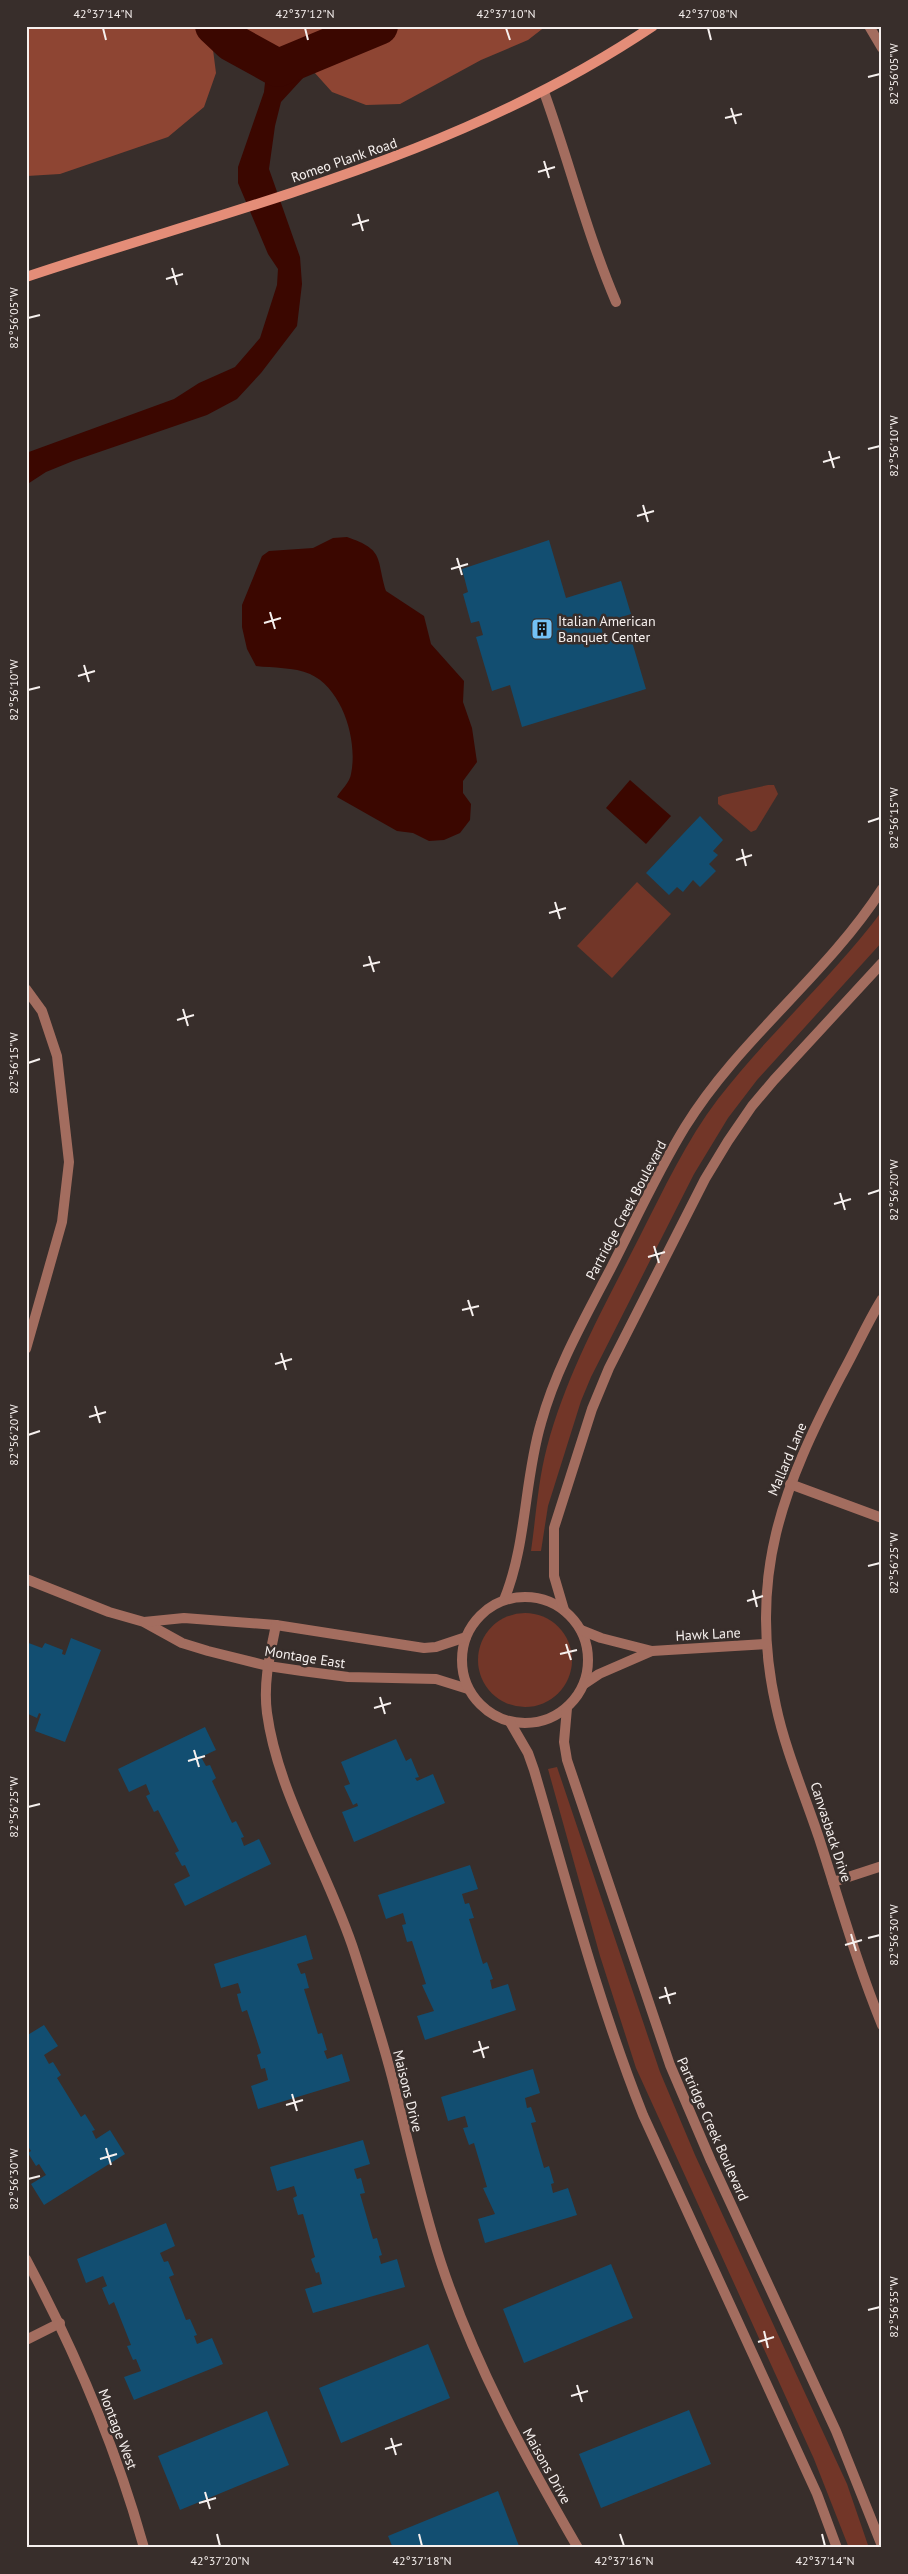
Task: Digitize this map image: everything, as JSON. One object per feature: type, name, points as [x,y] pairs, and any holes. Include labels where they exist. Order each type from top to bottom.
[{"type":"main road","name":"Romeo Plank Road","points":[[26,277],[115,247],[225,216],[425,146],[544,92],[653,26]]},
{"type":"street","points":[[869,26],[882,48]]},
{"type":"street","points":[[544,92],[562,142],[602,271],[616,302]]},
{"type":"street","name":"Partridge Creek Boulevard","points":[[504,1600],[514,1570],[532,1457],[542,1420],[576,1335],[658,1176],[685,1127],[736,1058],[843,942],[882,889]]},
{"type":"street","points":[[564,1610],[554,1576],[554,1528],[592,1409],[609,1368],[705,1179],[728,1141],[768,1087],[882,963]]},
{"type":"street","points":[[26,989],[42,1011],[56,1056],[69,1162],[62,1222],[26,1349]]},
{"type":"street","name":"Mallard Lane","points":[[766,1644],[769,1572],[776,1530],[790,1484],[813,1430],[882,1299]]},
{"type":"street","points":[[790,1484],[882,1518]]},
{"type":"street","name":"Montage East","points":[[26,1579],[109,1612],[144,1622],[182,1643],[268,1666],[348,1677],[436,1679],[468,1689]]},
{"type":"street","points":[[529,1597],[553,1603],[564,1610],[581,1630],[588,1655],[584,1684],[568,1708],[540,1722],[525,1724],[510,1722],[485,1710],[468,1689],[461,1663],[466,1636],[481,1614],[504,1600],[529,1597]]},
{"type":"street","name":"Montage East","points":[[144,1622],[184,1618],[276,1625],[416,1647],[436,1647],[466,1636]]},
{"type":"street","name":"Maisons Drive","points":[[276,1625],[268,1666],[267,1712],[274,1745],[290,1792],[353,1946],[381,2038],[414,2172],[442,2266],[498,2402],[526,2458],[578,2548]]},
{"type":"street","name":"Hawk Lane","points":[[581,1630],[600,1638],[652,1651],[766,1644]]},
{"type":"street","name":"Canvasback Drive","points":[[766,1644],[776,1708],[882,2025]]},
{"type":"street","name":"Hawk Lane","points":[[584,1684],[599,1674],[652,1651]]},
{"type":"street","name":"Partridge Creek Boulevard","points":[[568,1708],[564,1742],[567,1760],[667,2057],[711,2161],[836,2430],[882,2546]]},
{"type":"street","points":[[510,1722],[528,1753],[534,1770],[590,1962],[624,2067],[643,2114],[817,2494],[837,2548]]},
{"type":"street","points":[[833,1882],[882,1866]]},
{"type":"street","points":[[26,2260],[60,2323],[26,2340]]},
{"type":"street","name":"Montage West","points":[[60,2323],[114,2458],[144,2548]]},
{"type":"shaded area","points":[[26,26],[546,26],[528,40],[481,60],[400,104],[366,105],[332,92],[314,72],[264,46],[237,35],[212,42],[216,73],[204,107],[168,137],[60,174],[27,176]]},
{"type":"shaded area","points":[[261,71],[303,78],[281,102],[275,126],[269,169],[300,257],[302,284],[297,326],[261,373],[237,399],[207,415],[46,472],[26,485],[26,453],[174,399],[199,383],[235,367],[260,338],[277,285],[278,269],[268,254],[238,183],[238,167],[264,92],[266,73]]},
{"type":"shaded area","points":[[347,537],[368,546],[373,551],[377,556],[386,591],[424,616],[431,644],[464,681],[463,702],[472,728],[477,762],[463,781],[463,793],[471,804],[470,820],[460,833],[444,840],[429,841],[413,833],[397,831],[337,797],[350,777],[353,761],[350,732],[346,717],[339,704],[322,681],[304,672],[256,666],[247,649],[242,627],[242,605],[262,556],[269,551],[313,548],[333,538]]},
{"type":"shaded area","points":[[630,780],[671,816],[646,844],[606,808]]},
{"type":"shaded area","points":[[774,785],[778,794],[756,830],[751,832],[718,804],[718,797],[723,795]]},
{"type":"shaded area","points":[[637,882],[671,914],[612,978],[577,946]]},
{"type":"shaded area","points":[[882,911],[882,942],[757,1080],[728,1118],[694,1174],[591,1377],[581,1401],[548,1506],[541,1551],[531,1551],[544,1460],[555,1419],[565,1392],[600,1313],[676,1166],[706,1115],[718,1099],[758,1051],[863,936]]},
{"type":"shaded area","points":[[525,1613],[543,1616],[558,1627],[569,1642],[572,1660],[569,1678],[558,1693],[543,1704],[525,1707],[507,1704],[492,1693],[481,1678],[478,1660],[481,1642],[492,1627],[507,1616]]},
{"type":"shaded area","points":[[557,1767],[660,2072],[695,2155],[847,2484],[869,2548],[849,2548],[814,2459],[636,2068],[600,1956],[548,1769]]},
{"type":"building","name":"Italian American Banquet Center","points":[[549,540],[566,598],[621,581],[631,614],[600,624],[606,642],[630,635],[646,689],[522,727],[510,685],[492,691],[476,637],[483,635],[479,621],[471,623],[463,594],[468,592],[462,569]]},
{"type":"building","points":[[700,816],[723,840],[713,851],[718,855],[709,864],[716,871],[700,887],[693,880],[683,892],[677,887],[669,895],[646,873]]},
{"type":"building","points":[[71,1638],[101,1650],[65,1742],[35,1731],[41,1714],[39,1713],[37,1718],[26,1713],[26,1642],[42,1648],[45,1643],[63,1650],[62,1654],[65,1655]]},
{"type":"building","points":[[205,1727],[216,1750],[201,1757],[206,1766],[210,1765],[216,1778],[212,1781],[232,1823],[236,1821],[244,1837],[241,1838],[244,1846],[259,1839],[271,1864],[185,1906],[174,1884],[190,1876],[185,1865],[182,1866],[175,1853],[179,1851],[158,1810],[154,1812],[146,1796],[150,1794],[146,1784],[129,1792],[118,1769]]},
{"type":"building","points":[[396,1739],[406,1761],[411,1758],[419,1777],[415,1778],[417,1781],[433,1774],[445,1803],[354,1842],[342,1812],[358,1806],[357,1803],[353,1805],[344,1786],[350,1784],[341,1762]]},
{"type":"building","points":[[470,1865],[478,1889],[462,1894],[465,1904],[469,1903],[474,1918],[469,1919],[483,1964],[487,1962],[493,1979],[490,1980],[492,1989],[508,1984],[516,2010],[425,2040],[417,2016],[434,2011],[422,1985],[426,1984],[412,1941],[407,1942],[402,1925],[406,1924],[403,1913],[386,1919],[378,1895]]},
{"type":"building","points":[[306,1935],[313,1959],[297,1964],[301,1974],[305,1973],[309,1988],[304,1989],[318,2034],[322,2033],[327,2050],[324,2051],[327,2059],[342,2054],[350,2081],[258,2109],[251,2086],[268,2080],[265,2068],[261,2069],[257,2055],[261,2053],[247,2010],[242,2012],[237,1994],[241,1993],[238,1983],[221,1988],[214,1964]]},
{"type":"building","points":[[44,2025],[58,2046],[44,2055],[49,2064],[53,2062],[61,2075],[57,2078],[81,2117],[85,2114],[95,2130],[92,2131],[96,2139],[110,2130],[125,2154],[44,2205],[31,2184],[46,2175],[39,2164],[36,2166],[28,2153],[31,2151],[26,2143],[26,2036]]},
{"type":"building","points":[[533,2069],[540,2093],[525,2098],[527,2108],[531,2107],[536,2122],[531,2123],[544,2168],[549,2166],[554,2183],[551,2184],[553,2193],[568,2188],[577,2215],[485,2243],[478,2219],[495,2214],[483,2188],[487,2187],[474,2143],[469,2145],[463,2128],[468,2127],[465,2116],[448,2121],[441,2097]]},
{"type":"building","points":[[363,2140],[370,2164],[354,2169],[357,2179],[361,2178],[365,2193],[360,2194],[373,2239],[377,2238],[382,2255],[379,2256],[381,2264],[397,2259],[405,2287],[313,2313],[305,2289],[322,2284],[319,2272],[316,2273],[311,2259],[315,2257],[303,2214],[298,2215],[293,2198],[297,2196],[294,2186],[277,2191],[270,2167]]},
{"type":"building","points":[[166,2223],[175,2246],[160,2253],[164,2262],[168,2261],[174,2275],[169,2277],[186,2320],[190,2319],[197,2335],[194,2336],[197,2344],[212,2338],[223,2364],[134,2400],[124,2377],[141,2371],[136,2359],[133,2360],[127,2346],[131,2345],[114,2302],[109,2305],[102,2288],[107,2286],[103,2276],[86,2283],[77,2259]]},
{"type":"building","points":[[611,2264],[633,2318],[524,2363],[503,2309]]},
{"type":"building","points":[[428,2344],[450,2398],[341,2443],[319,2388]]},
{"type":"building","points":[[689,2410],[711,2464],[601,2508],[579,2454]]},
{"type":"building","points":[[267,2411],[289,2465],[180,2510],[158,2456]]},
{"type":"building","points":[[498,2491],[519,2546],[514,2548],[393,2548],[388,2536]]},
{"type":"waterway","points":[[214,26],[231,42],[278,68],[379,26]]},
{"type":"waterway","points":[[274,79],[278,68]]},
{"type":"place","name":"Italian American Banquet Center","points":[[542,629]]}]
